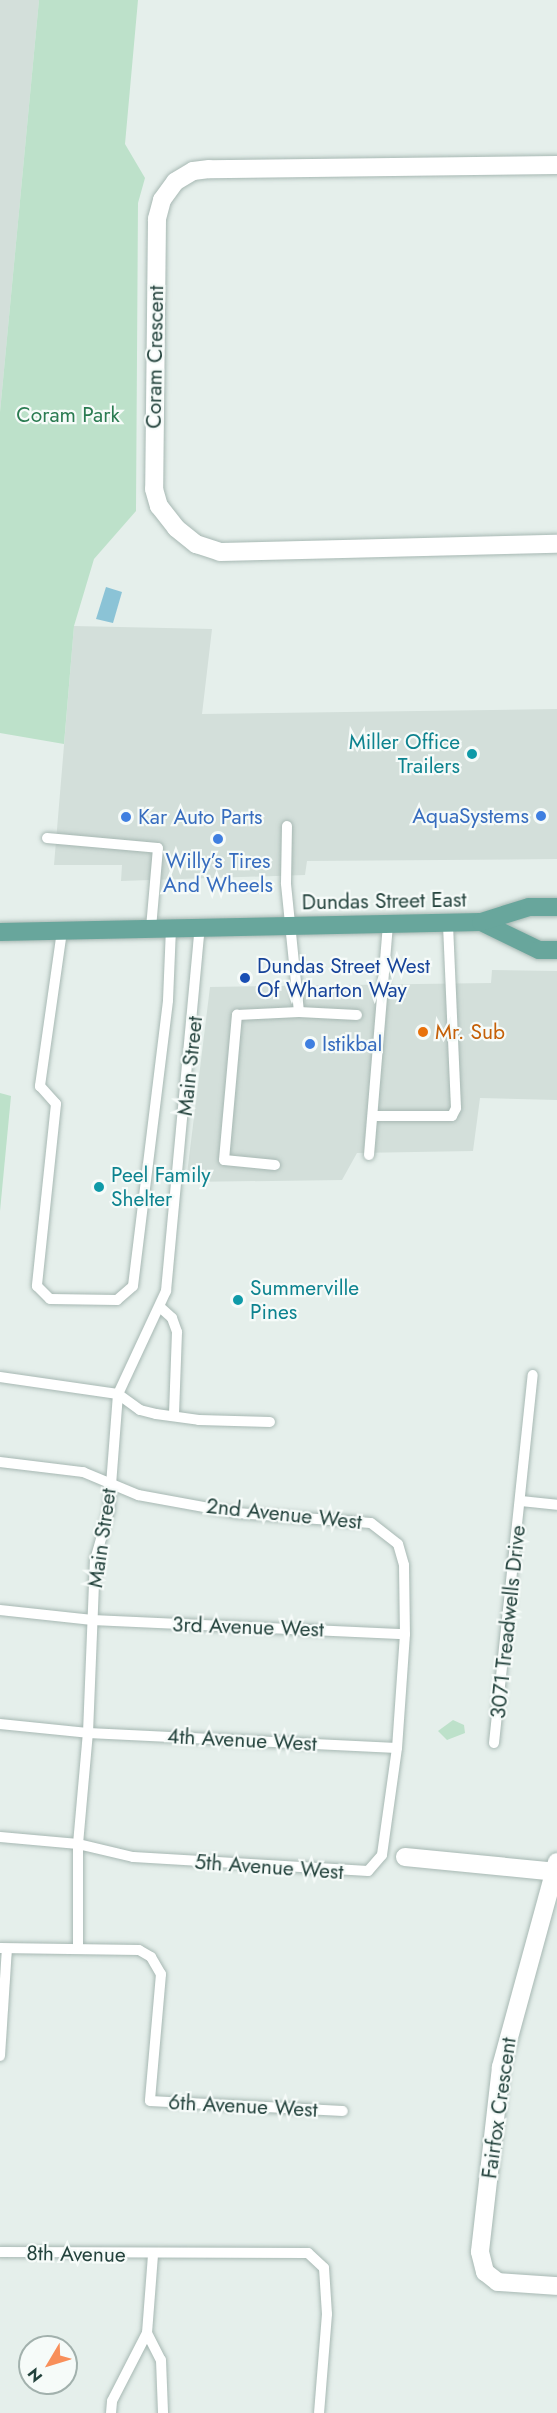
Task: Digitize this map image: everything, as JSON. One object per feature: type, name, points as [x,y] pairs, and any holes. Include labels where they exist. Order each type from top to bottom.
[{"type":"main road","name":"Dundas Street East","points":[[0,932],[481,922],[529,907],[557,907]]},
{"type":"main road","name":"Dundas Street East","points":[[481,922],[539,950],[557,950]]},
{"type":"street","name":"Coram Crescent","points":[[557,165],[208,169],[193,171],[175,182],[162,200],[157,219],[154,489],[159,506],[176,528],[196,544],[220,552],[557,544]]},
{"type":"street","points":[[405,1857],[556,1869]]},
{"type":"street","name":"Fairfox Crescent","points":[[556,1869],[501,2067],[480,2252],[485,2272],[498,2282],[557,2286]]},
{"type":"lane","points":[[287,826],[286,883],[299,1012]]},
{"type":"lane","points":[[46,838],[158,848],[151,928]]},
{"type":"lane","points":[[373,1116],[452,1116],[456,1108],[448,922]]},
{"type":"lane","points":[[369,1155],[388,924]]},
{"type":"lane","name":"Main Street","points":[[78,1948],[78,1845],[88,1733],[94,1560],[110,1511],[110,1484],[118,1394],[126,1371],[160,1308],[166,1291],[192,1042],[200,927]]},
{"type":"lane","points":[[62,931],[40,1086],[56,1104],[37,1286],[50,1299],[117,1300],[133,1286],[168,1000],[171,928]]},
{"type":"lane","points":[[275,1165],[224,1160],[237,1015],[299,1012],[357,1015]]},
{"type":"lane","points":[[160,1308],[172,1318],[177,1332],[174,1415]]},
{"type":"lane","name":"3071 Treadwells Drive","points":[[494,1743],[533,1376]]},
{"type":"lane","points":[[0,1377],[118,1394],[140,1410],[199,1420],[270,1422]]},
{"type":"lane","name":"2nd Avenue West","points":[[0,1462],[83,1472],[138,1495],[237,1513],[371,1522],[398,1544],[404,1565],[405,1634],[397,1748]]},
{"type":"lane","name":"3071 Treadwells Drive","points":[[521,1501],[557,1505]]},
{"type":"lane","name":"3rd Avenue West","points":[[0,1610],[92,1620],[405,1634]]},
{"type":"lane","name":"4th Avenue West","points":[[0,1724],[88,1733],[397,1748]]},
{"type":"lane","name":"5th Avenue West","points":[[78,1845],[133,1857],[351,1873],[368,1871],[382,1855],[397,1748]]},
{"type":"lane","points":[[0,1837],[78,1845]]},
{"type":"lane","points":[[0,2056],[4,1949],[78,1948]]},
{"type":"lane","name":"6th Avenue West","points":[[78,1948],[139,1950],[151,1957],[161,1974],[150,2101],[343,2111]]},
{"type":"lane","name":"8th Avenue","points":[[0,2252],[153,2255],[308,2253],[324,2268],[327,2314],[319,2413]]},
{"type":"lane","points":[[111,2413],[112,2401],[147,2333],[153,2255]]},
{"type":"lane","points":[[147,2333],[161,2360],[163,2413]]},
{"type":"shaded area","points":[[0,0],[39,0],[0,412]]},
{"type":"shaded area","points":[[74,626],[212,629],[202,714],[557,709],[557,859],[307,861],[305,875],[121,881],[122,865],[54,865]]},
{"type":"shaded area","points":[[492,970],[557,971],[557,1100],[480,1098],[473,1151],[357,1153],[342,1180],[186,1182],[210,987],[491,983]]},
{"type":"green space","name":"Coram Park","points":[[39,0],[138,0],[125,144],[145,178],[138,203],[136,511],[94,559],[74,626],[64,744],[0,733],[0,412]]},
{"type":"green space","points":[[0,1093],[11,1096],[0,1211]]},
{"type":"green space","points":[[453,1720],[464,1725],[465,1733],[447,1740],[438,1731]]},
{"type":"water","points":[[106,587],[122,592],[113,623],[96,619]]},
{"type":"place","name":"Miller Office Trailers","points":[[472,754]]},
{"type":"place","name":"AquaSystems","points":[[541,816]]},
{"type":"place","name":"Kar Auto Parts","points":[[126,817]]},
{"type":"place","name":"Willy’s Tires And Wheels","points":[[218,839]]},
{"type":"place","name":"Dundas Street West Of Wharton Way","points":[[245,978]]},
{"type":"place","name":"Mr. Sub","points":[[423,1032]]},
{"type":"place","name":"Istikbal","points":[[310,1044]]},
{"type":"place","name":"Peel Family Shelter","points":[[99,1187]]},
{"type":"place","name":"Summerville Pines","points":[[238,1300]]}]
